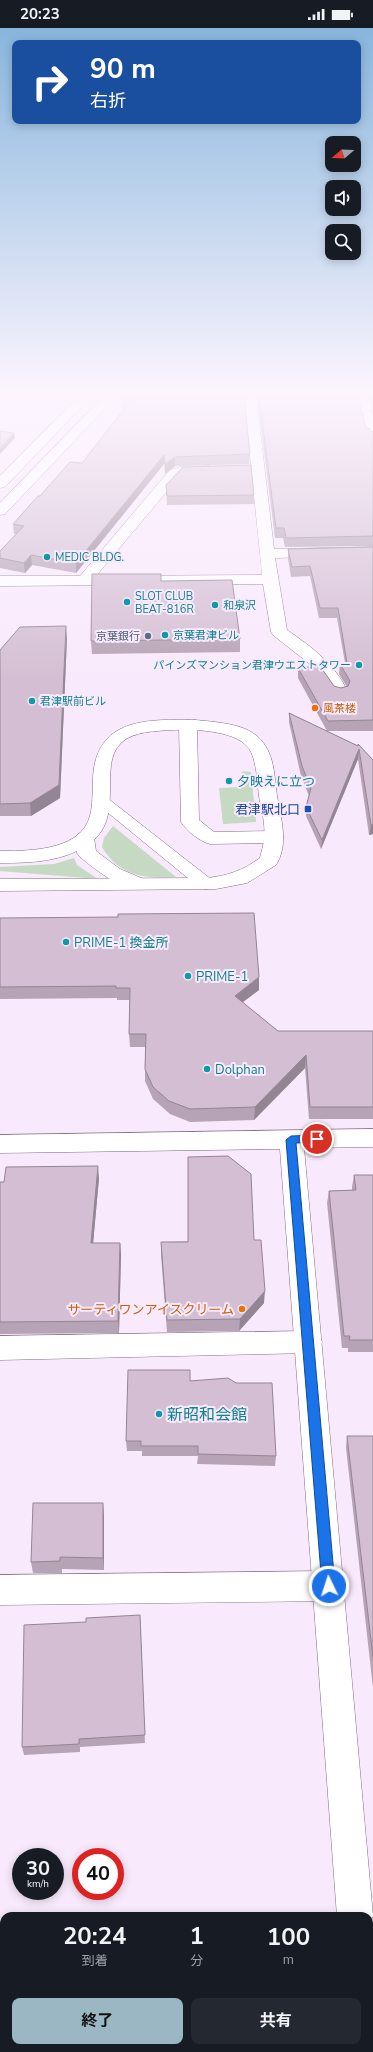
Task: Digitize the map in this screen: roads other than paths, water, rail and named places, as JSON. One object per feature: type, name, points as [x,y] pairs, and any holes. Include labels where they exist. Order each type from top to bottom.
[{"type":"street","points":[[1,509],[19,490]]},
{"type":"street","points":[[85,579],[160,490]]},
{"type":"street","points":[[261,490],[270,579],[279,632],[324,665],[337,682],[340,692]]},
{"type":"street","points":[[268,554],[373,551]]},
{"type":"street","points":[[0,581],[85,579],[270,579]]},
{"type":"street","points":[[188,725],[190,822],[210,838],[274,837]]},
{"type":"street","points":[[0,857],[53,854],[85,838],[96,827],[102,800],[104,755],[107,746],[116,737],[152,726],[188,725],[219,727],[240,734],[256,744],[263,760],[274,837],[269,861],[251,874],[230,882],[206,884],[0,885]]},
{"type":"street","points":[[85,838],[87,853],[113,873],[139,884]]},
{"type":"street","points":[[0,1144],[373,1138]]},
{"type":"street","points":[[291,1140],[309,1342],[355,1912]]},
{"type":"street","points":[[0,1348],[309,1342]]},
{"type":"street","points":[[0,1590],[329,1586]]},
{"type":"lane","points":[[102,800],[206,884]]},
{"type":"place","name":"MEDIC BLDG.","points":[[47,557]]},
{"type":"place","name":"SLOT CLUB BEAT-816R","points":[[127,602]]},
{"type":"place","name":"和泉沢","points":[[215,605]]},
{"type":"place","name":"京葉君津ビル","points":[[165,635]]},
{"type":"place","name":"京葉銀行","points":[[148,636]]},
{"type":"place","name":"パインズマンション君津ウエストタワー","points":[[359,665]]},
{"type":"place","name":"君津駅前ビル","points":[[32,701]]},
{"type":"place","name":"風茶楼","points":[[315,708]]},
{"type":"place","name":"夕映えに立つ","points":[[229,781]]},
{"type":"place","name":"君津駅北口","points":[[308,809]]},
{"type":"place","name":"PRIME-1 換金所","points":[[66,942]]},
{"type":"place","name":"PRIME-1","points":[[188,976]]},
{"type":"place","name":"Dolphan","points":[[207,1069]]},
{"type":"place","name":"サーティワンアイスクリーム","points":[[242,1309]]},
{"type":"place","name":"新昭和会館","points":[[159,1414]]}]
